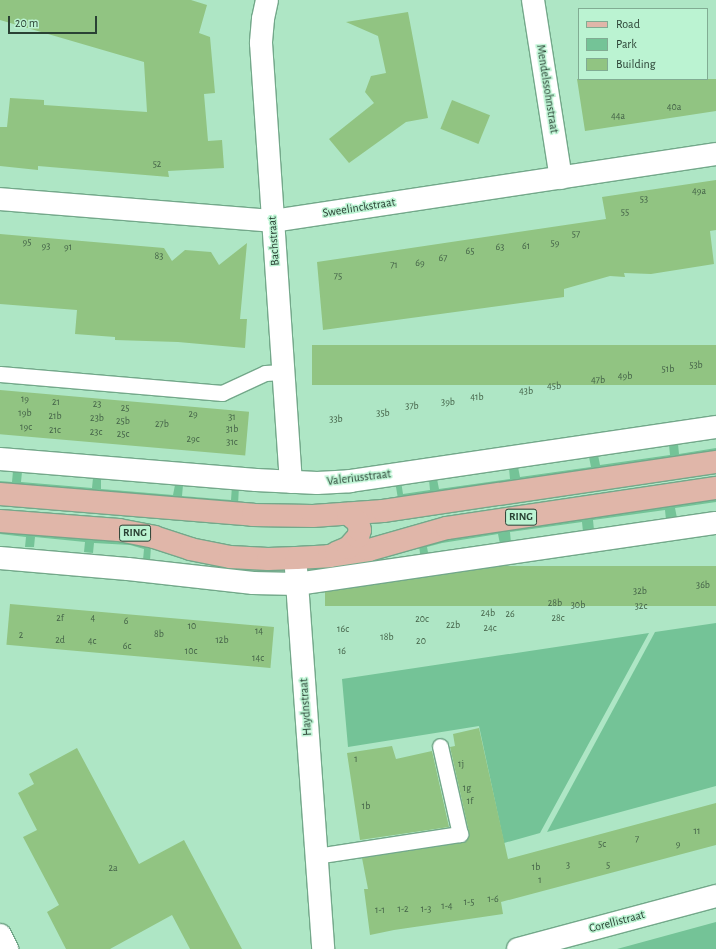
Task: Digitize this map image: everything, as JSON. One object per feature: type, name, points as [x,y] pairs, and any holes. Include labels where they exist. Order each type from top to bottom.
[{"type":"main road","name":"RING","points":[[0,494],[253,515],[313,516],[389,510],[716,462]]},
{"type":"main road","name":"RING","points":[[0,521],[119,530],[154,537],[199,552],[250,559],[296,558],[329,556],[388,545],[447,528],[716,488]]},
{"type":"main road","points":[[329,556],[348,548],[358,537],[360,530],[358,522],[348,514]]},
{"type":"street","name":"Bachstraat","points":[[267,0],[263,19],[261,43],[291,482]]},
{"type":"street","name":"Mendelssohnstraat","points":[[533,0],[561,178]]},
{"type":"street","name":"Sweelinckstraat","points":[[0,199],[273,221],[716,154]]},
{"type":"street","name":"Valeriusstraat","points":[[0,459],[317,483],[350,481],[716,427]]},
{"type":"street","points":[[0,558],[172,574],[253,584],[297,584],[716,523]]},
{"type":"street","points":[[172,574],[199,552]]},
{"type":"street","name":"Haydnstraat","points":[[296,558],[323,949]]},
{"type":"street","name":"Corellistraat","points":[[518,949],[716,896]]},
{"type":"street","points":[[0,935],[8,949]]},
{"type":"lane","points":[[0,374],[222,393],[265,373],[283,372]]},
{"type":"lane","points":[[316,856],[460,834],[440,746]]},
{"type":"green space","points":[[678,444],[679,454],[716,448],[716,453],[398,499],[395,481],[401,481],[403,494],[430,490],[429,480],[437,479],[439,489],[510,479],[509,468],[518,467],[520,477],[591,467],[589,457],[598,455],[600,465],[670,455],[669,445]]},
{"type":"green space","points":[[13,471],[22,472],[21,482],[92,488],[93,478],[101,478],[101,489],[173,495],[175,485],[183,485],[182,496],[231,500],[232,486],[239,486],[238,505],[0,485],[0,481],[12,482]]},
{"type":"green space","points":[[716,498],[716,502],[675,508],[677,518],[666,520],[665,510],[593,520],[594,530],[583,532],[582,522],[510,532],[511,543],[500,544],[498,534],[442,543],[427,547],[429,558],[421,560],[419,546],[448,538]]},
{"type":"green space","points":[[0,530],[115,540],[151,546],[150,561],[143,560],[144,549],[130,545],[94,543],[93,553],[84,552],[85,542],[35,537],[34,547],[25,547],[26,537],[0,534]]},
{"type":"green space","points":[[716,623],[716,786],[547,832],[655,632]]},
{"type":"green space","points":[[649,633],[540,833],[504,843],[479,726],[348,747],[342,679]]},
{"type":"green space","points":[[716,922],[716,949],[617,949]]},
{"type":"building","points":[[0,0],[191,0],[207,5],[199,33],[210,37],[215,93],[204,94],[208,141],[222,140],[224,168],[168,171],[169,177],[38,166],[38,170],[0,166],[0,127],[7,127],[10,98],[44,100],[44,105],[147,112],[144,62],[0,20]]},
{"type":"building","points":[[408,12],[428,118],[406,122],[349,163],[329,139],[374,103],[365,92],[371,76],[386,73],[378,36],[346,22]]},
{"type":"building","points":[[577,79],[716,79],[716,111],[585,131]]},
{"type":"building","points":[[452,100],[490,115],[478,144],[440,129]]},
{"type":"building","points":[[716,180],[716,230],[710,231],[714,264],[651,274],[624,273],[625,277],[610,276],[564,289],[564,297],[323,330],[317,262],[606,219],[602,197]]},
{"type":"building","points":[[0,234],[164,248],[172,261],[185,250],[211,252],[219,265],[247,243],[240,319],[247,319],[245,348],[178,342],[115,340],[115,337],[75,334],[77,310],[0,304]]},
{"type":"building","points":[[312,345],[716,345],[716,385],[312,385]]},
{"type":"building","points":[[0,390],[249,412],[245,456],[0,434]]},
{"type":"building","points":[[325,566],[716,566],[716,606],[325,606]]},
{"type":"building","points":[[10,604],[274,627],[270,668],[6,645]]},
{"type":"building","points":[[479,728],[508,859],[716,803],[716,845],[501,902],[503,914],[370,935],[364,889],[368,889],[362,858],[466,841],[469,832],[450,747],[455,746],[453,734]]},
{"type":"building","points":[[392,746],[396,759],[432,751],[449,827],[360,840],[347,753]]},
{"type":"building","points":[[77,748],[139,864],[184,840],[242,949],[190,949],[172,915],[110,949],[66,949],[47,912],[59,905],[23,837],[37,830],[18,793],[34,784],[29,774]]}]
